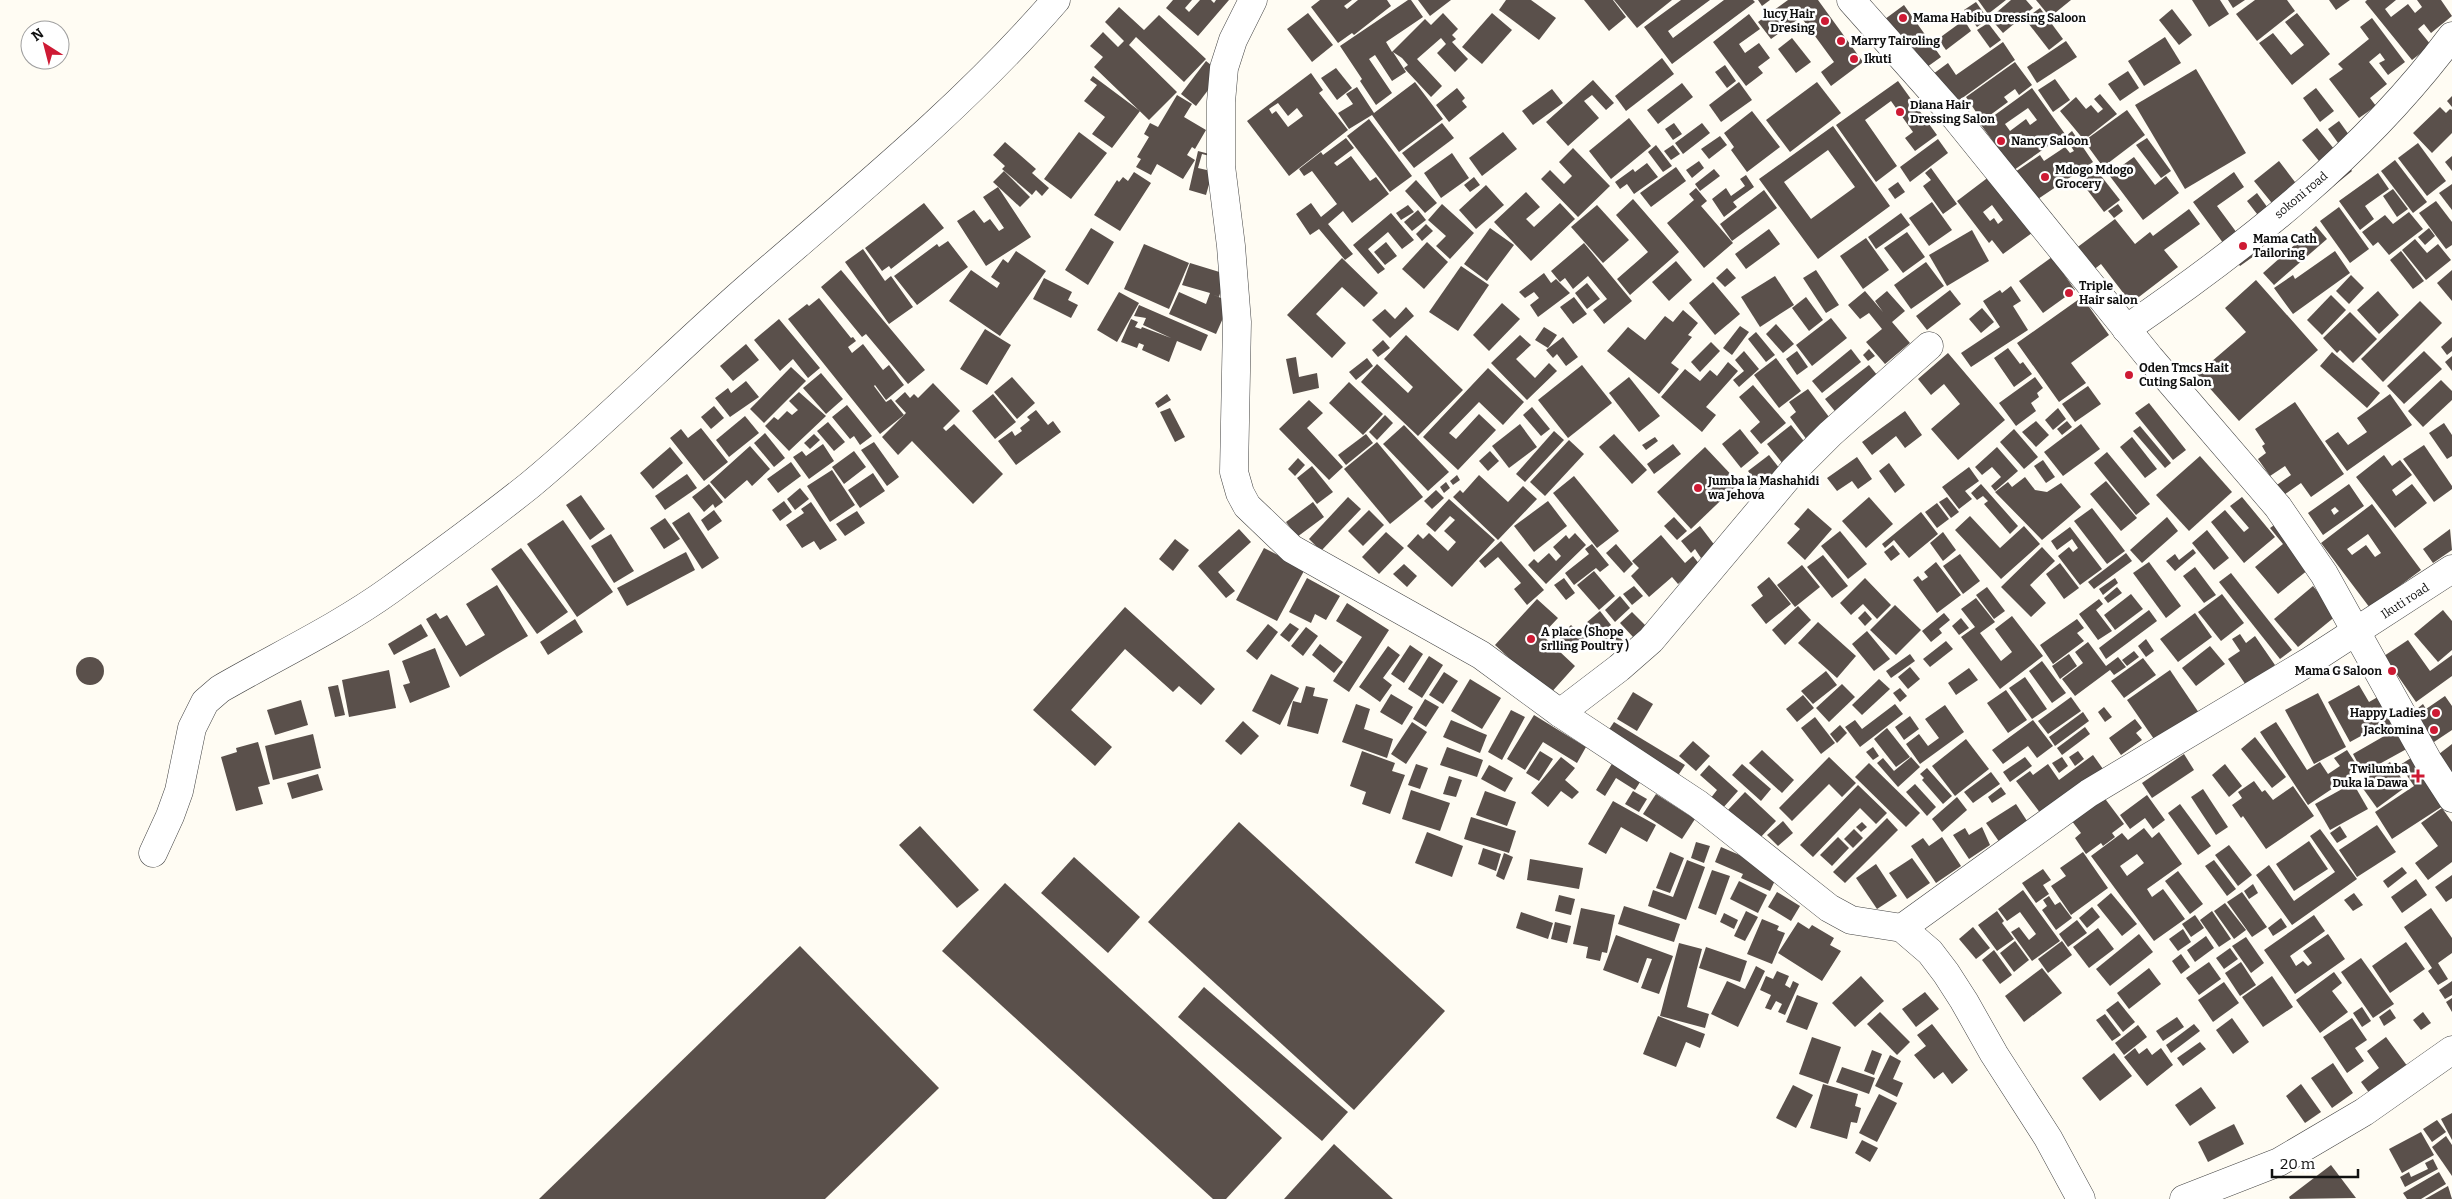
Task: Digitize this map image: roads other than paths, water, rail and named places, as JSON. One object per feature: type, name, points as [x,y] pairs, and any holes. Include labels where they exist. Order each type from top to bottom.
[{"type":"street","points":[[153,852],[170,816],[179,791],[192,728],[205,702],[220,689],[336,625],[388,592],[530,484],[645,383],[753,283],[796,248],[944,118],[1056,0]]},
{"type":"street","points":[[1253,0],[1233,40],[1224,68],[1220,102],[1221,166],[1232,256],[1237,322],[1234,472],[1240,493],[1253,514],[1292,549],[1481,655],[1560,713],[1690,798],[1829,908],[1851,920],[1902,928],[1930,952],[1946,973],[2048,1138],[2082,1199]]},
{"type":"street","points":[[1851,0],[1955,117],[2126,329],[2278,507],[2324,574],[2428,761],[2452,798]]},
{"type":"street","name":"sokoni road","points":[[2126,329],[2181,291],[2306,193],[2368,134],[2426,72],[2452,36]]},
{"type":"street","points":[[1560,713],[1619,668],[1651,640],[1793,471],[1830,434],[1929,346]]},
{"type":"street","name":"Ikuti road","points":[[1902,928],[2089,793],[2357,632],[2452,570]]},
{"type":"street","points":[[2184,1199],[2279,1162],[2364,1112],[2452,1050]]},
{"type":"place","name":"Mama Habibu Dressing Saloon","points":[[1903,18]]},
{"type":"place","name":"lucy Hair Dresing","points":[[1825,21]]},
{"type":"place","name":"Marry Tairoling","points":[[1841,41]]},
{"type":"place","name":"Ikuti","points":[[1854,59]]},
{"type":"place","name":"Diana Hair Dressing Salon","points":[[1900,112]]},
{"type":"place","name":"Nancy Saloon","points":[[2001,141]]},
{"type":"place","name":"Mdogo Mdogo Grocery","points":[[2045,177]]},
{"type":"place","name":"Mama Cath Tailoring","points":[[2243,246]]},
{"type":"place","name":"Triple Hair salon","points":[[2069,293]]},
{"type":"place","name":"Oden Tmcs Hait Cuting Salon","points":[[2129,375]]},
{"type":"place","name":"Jumba la Mashahidi wa Jehova","points":[[1698,488]]},
{"type":"place","name":"A place (Shope srlling Poultry )","points":[[1531,639]]},
{"type":"place","name":"Mama G Saloon","points":[[2392,671]]},
{"type":"place","name":"Happy Ladies","points":[[2436,713]]},
{"type":"place","name":"Jackomina","points":[[2434,730]]},
{"type":"place","name":"Twilumba Duka la Dawa","points":[[2418,776]]}]
